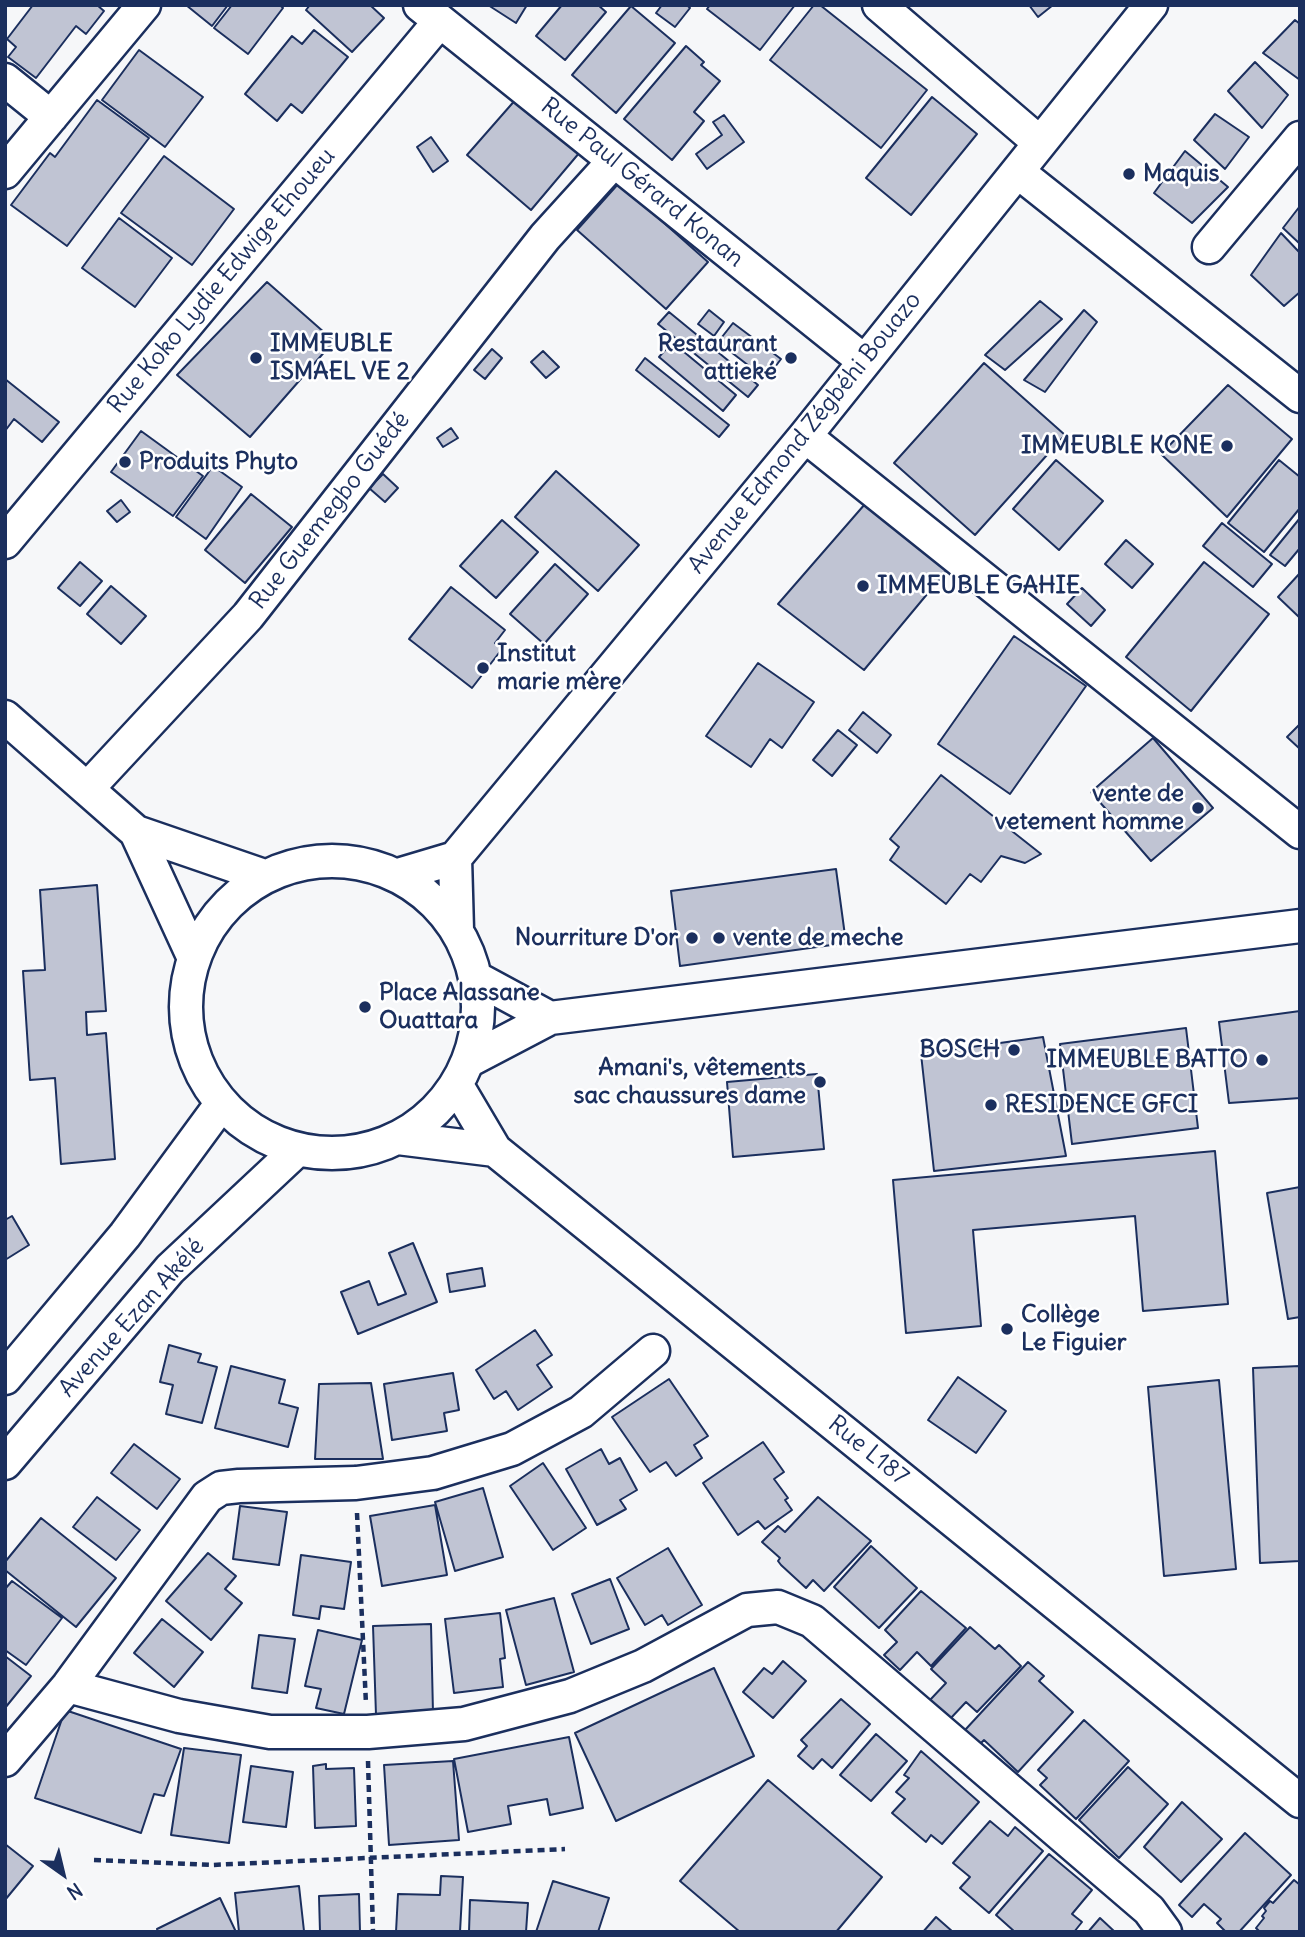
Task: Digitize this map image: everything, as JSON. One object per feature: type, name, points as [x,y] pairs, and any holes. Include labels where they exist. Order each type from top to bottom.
[{"type":"street","points":[[5,172],[144,5]]},
{"type":"street","points":[[879,5],[1040,143]]},
{"type":"street","name":"Avenue Edmond Zégbéhi Bouazo","points":[[455,858],[805,436],[1152,5]]},
{"type":"street","name":"Rue Paul Gérard Konan","points":[[430,13],[864,361]]},
{"type":"street","name":"Rue Koko Lydie Edwige Ehoueu","points":[[5,542],[430,13]]},
{"type":"street","points":[[5,80],[51,117]]},
{"type":"street","points":[[1209,247],[1300,138]]},
{"type":"street","name":"Rue Guemegbo Guédé","points":[[88,788],[248,616],[545,237],[614,161]]},
{"type":"street","points":[[1018,172],[1300,396]]},
{"type":"street","points":[[805,436],[1300,832]]},
{"type":"street","points":[[5,717],[136,832],[193,956]]},
{"type":"street","points":[[136,832],[264,876]]},
{"type":"street","points":[[398,875],[455,858],[457,930]]},
{"type":"street","points":[[331,860],[365,863],[398,875],[432,898],[457,930],[476,978],[478,1020],[462,1072],[431,1115],[398,1138],[348,1153],[297,1150],[257,1135],[222,1103],[199,1068],[184,1015],[193,956],[221,910],[264,876],[296,864],[331,860]]},
{"type":"street","points":[[462,1072],[550,1018],[1300,926]]},
{"type":"street","points":[[476,978],[550,1018]]},
{"type":"street","name":"Rue L187","points":[[462,1072],[495,1150],[1300,1801]]},
{"type":"street","points":[[5,1378],[125,1235],[222,1103]]},
{"type":"street","points":[[398,1138],[495,1150]]},
{"type":"street","name":"Avenue Ezan Akélé","points":[[5,1463],[170,1269],[297,1150]]},
{"type":"street","points":[[5,1760],[68,1686],[196,1509],[221,1488],[287,1483],[356,1483],[433,1473],[512,1448],[581,1412],[653,1351]]},
{"type":"street","points":[[68,1686],[179,1716],[270,1732],[368,1732],[464,1724],[570,1696],[643,1666],[747,1610],[778,1607],[812,1621],[1149,1910],[1165,1932]]},
{"type":"path","points":[[94,1860],[212,1865],[565,1849]]},
{"type":"building","points":[[33,5],[97,5],[104,11],[86,34],[76,26],[36,78],[8,57],[16,47],[7,39]]},
{"type":"building","points":[[186,5],[228,5],[212,26]]},
{"type":"building","points":[[232,5],[280,5],[283,8],[248,54],[214,28]]},
{"type":"building","points":[[310,5],[370,5],[384,18],[352,52],[306,10]]},
{"type":"building","points":[[488,5],[527,5],[516,23]]},
{"type":"building","points":[[562,5],[598,5],[606,12],[565,60],[536,36]]},
{"type":"building","points":[[662,5],[687,5],[690,8],[675,27],[656,13]]},
{"type":"building","points":[[710,5],[795,5],[760,50],[707,9]]},
{"type":"building","points":[[814,5],[820,5],[927,90],[881,148],[770,60]]},
{"type":"building","points":[[1029,5],[1053,5],[1038,17]]},
{"type":"building","points":[[631,6],[675,43],[616,113],[572,75]]},
{"type":"building","points":[[1295,20],[1300,24],[1300,80],[1263,53]]},
{"type":"building","points":[[314,30],[348,57],[302,113],[291,104],[277,121],[245,94],[292,36],[302,44]]},
{"type":"building","points":[[686,46],[704,62],[701,65],[720,81],[694,112],[704,121],[672,160],[624,119]]},
{"type":"building","points":[[139,50],[203,97],[165,147],[102,100]]},
{"type":"building","points":[[1255,62],[1288,95],[1262,128],[1228,91]]},
{"type":"building","points":[[932,97],[977,134],[911,215],[866,178]]},
{"type":"building","points":[[517,98],[580,152],[531,210],[467,155]]},
{"type":"building","points":[[97,100],[149,138],[67,246],[11,205],[50,153],[55,157]]},
{"type":"building","points":[[1215,114],[1249,137],[1225,169],[1194,140]]},
{"type":"building","points":[[724,115],[744,142],[707,169],[696,154],[722,135],[713,122]]},
{"type":"building","points":[[431,137],[448,161],[433,172],[417,147]]},
{"type":"building","points":[[1185,151],[1228,187],[1192,223],[1154,193]]},
{"type":"building","points":[[164,156],[234,209],[192,265],[121,213]]},
{"type":"building","points":[[619,183],[708,262],[666,309],[577,230]]},
{"type":"building","points":[[1300,206],[1300,244],[1283,228]]},
{"type":"building","points":[[119,218],[172,258],[135,307],[82,268]]},
{"type":"building","points":[[1281,233],[1300,253],[1300,292],[1284,306],[1251,275]]},
{"type":"building","name":"IMMEUBLE ISMAEL VE 2","points":[[267,282],[334,341],[250,437],[177,375]]},
{"type":"building","points":[[1040,301],[1062,319],[1005,370],[985,355]]},
{"type":"building","points":[[709,310],[724,322],[714,336],[698,324]]},
{"type":"building","points":[[1084,310],[1097,322],[1045,392],[1024,380]]},
{"type":"building","points":[[669,312],[758,385],[748,397],[658,324]]},
{"type":"building","points":[[733,323],[781,359],[766,379],[718,342]]},
{"type":"building","points":[[672,342],[736,395],[723,411],[659,357]]},
{"type":"building","points":[[492,349],[502,358],[485,379],[474,370]]},
{"type":"building","points":[[543,351],[559,367],[546,378],[531,362]]},
{"type":"building","points":[[645,358],[729,425],[719,437],[636,370]]},
{"type":"building","points":[[984,363],[1065,435],[975,535],[894,463]]},
{"type":"building","points":[[5,379],[59,422],[42,442],[14,419],[5,431]]},
{"type":"building","name":"IMMEUBLE KONE","points":[[1228,385],[1292,439],[1227,517],[1161,454]]},
{"type":"building","points":[[451,428],[458,438],[443,447],[437,438]]},
{"type":"building","points":[[141,431],[203,476],[173,516],[111,472]]},
{"type":"building","points":[[1056,460],[1103,501],[1059,550],[1013,509]]},
{"type":"building","points":[[1279,460],[1300,477],[1300,508],[1264,552],[1228,523]]},
{"type":"building","points":[[213,466],[242,487],[206,539],[176,517]]},
{"type":"building","points":[[556,471],[639,545],[598,591],[515,517]]},
{"type":"building","points":[[383,474],[398,488],[385,502],[369,488]]},
{"type":"building","points":[[251,494],[292,527],[245,583],[205,550]]},
{"type":"building","points":[[121,500],[130,512],[117,522],[107,511]]},
{"type":"building","name":"IMMEUBLE GAHIE","points":[[865,504],[948,569],[864,670],[778,604]]},
{"type":"building","points":[[1300,518],[1300,548],[1285,566],[1270,555]]},
{"type":"building","points":[[502,520],[538,552],[496,598],[460,566]]},
{"type":"building","points":[[1222,523],[1272,564],[1253,587],[1203,546]]},
{"type":"building","points":[[1126,540],[1153,564],[1132,588],[1105,564]]},
{"type":"building","points":[[80,562],[102,581],[80,606],[58,588]]},
{"type":"building","points":[[1204,562],[1269,614],[1191,711],[1126,657]]},
{"type":"building","points":[[555,564],[588,594],[544,644],[510,614]]},
{"type":"building","points":[[1300,573],[1300,618],[1278,597]]},
{"type":"building","points":[[111,586],[146,616],[121,644],[87,614]]},
{"type":"building","points":[[451,587],[505,630],[495,643],[502,649],[472,688],[409,639]]},
{"type":"building","points":[[1082,588],[1105,610],[1091,626],[1067,604]]},
{"type":"building","points":[[1014,636],[1086,686],[1010,794],[938,744]]},
{"type":"building","points":[[758,663],[814,702],[782,748],[770,739],[751,767],[706,736]]},
{"type":"building","points":[[863,712],[891,735],[877,753],[849,730]]},
{"type":"building","points":[[1300,724],[1300,749],[1287,737]]},
{"type":"building","points":[[838,730],[857,745],[832,776],[813,760]]},
{"type":"building","points":[[1153,738],[1213,808],[1151,861],[1091,792]]},
{"type":"building","points":[[941,775],[1041,854],[1025,863],[1001,856],[981,882],[970,874],[946,904],[890,860],[899,847],[890,839]]},
{"type":"building","points":[[836,869],[846,943],[680,966],[671,891]]},
{"type":"building","points":[[97,885],[106,1011],[86,1012],[87,1035],[106,1033],[115,1159],[61,1164],[55,1078],[30,1080],[23,971],[45,970],[40,890]]},
{"type":"building","name":"IMMEUBLE BATTO","points":[[1300,1011],[1300,1098],[1229,1103],[1219,1022]]},
{"type":"building","points":[[1186,1028],[1198,1128],[1072,1144],[1060,1044]]},
{"type":"building","name":"RESIDENCE GFCI","points":[[1043,1037],[1066,1156],[934,1171],[921,1054]]},
{"type":"building","points":[[817,1074],[824,1149],[733,1157],[727,1082]]},
{"type":"building","points":[[1215,1151],[1228,1304],[1143,1311],[1135,1216],[973,1230],[981,1326],[906,1333],[893,1180]]},
{"type":"building","points":[[1300,1187],[1300,1317],[1288,1319],[1267,1193]]},
{"type":"building","points":[[12,1216],[29,1245],[5,1260],[5,1220]]},
{"type":"building","points":[[413,1243],[437,1302],[358,1334],[341,1292],[369,1281],[378,1305],[406,1294],[389,1253]]},
{"type":"building","points":[[482,1268],[485,1286],[450,1292],[447,1274]]},
{"type":"building","points":[[535,1330],[552,1355],[537,1365],[552,1387],[518,1410],[506,1391],[494,1399],[476,1370]]},
{"type":"building","points":[[169,1345],[201,1354],[198,1362],[217,1367],[202,1423],[166,1414],[173,1385],[160,1382]]},
{"type":"building","points":[[231,1366],[285,1380],[279,1403],[298,1408],[288,1447],[215,1428]]},
{"type":"building","points":[[1300,1366],[1300,1561],[1260,1563],[1253,1368]]},
{"type":"building","points":[[453,1373],[459,1410],[444,1413],[447,1431],[392,1440],[384,1384]]},
{"type":"building","points":[[958,1377],[1006,1411],[976,1453],[928,1420]]},
{"type":"building","points":[[669,1379],[708,1436],[694,1445],[702,1458],[676,1476],[666,1462],[650,1472],[612,1417]]},
{"type":"building","points":[[1219,1380],[1236,1569],[1164,1576],[1148,1387]]},
{"type":"building","points":[[371,1383],[383,1459],[315,1459],[319,1384]]},
{"type":"building","points":[[763,1442],[784,1472],[774,1479],[788,1498],[785,1500],[792,1510],[765,1529],[758,1521],[738,1535],[703,1483]]},
{"type":"building","points":[[134,1444],[180,1479],[157,1509],[111,1473]]},
{"type":"building","points":[[601,1449],[609,1464],[620,1458],[637,1490],[620,1500],[626,1509],[597,1525],[566,1469]]},
{"type":"building","points":[[543,1463],[586,1528],[553,1550],[510,1486]]},
{"type":"building","points":[[483,1488],[503,1557],[455,1571],[435,1502]]},
{"type":"building","points":[[97,1497],[140,1530],[116,1560],[73,1527]]},
{"type":"building","points":[[818,1497],[871,1541],[824,1591],[813,1580],[806,1588],[781,1565],[778,1561],[780,1558],[762,1542],[778,1526],[785,1532]]},
{"type":"building","points":[[435,1505],[447,1575],[382,1586],[370,1516]]},
{"type":"building","points":[[240,1506],[287,1512],[279,1565],[233,1559]]},
{"type":"building","points":[[41,1518],[116,1578],[76,1627],[5,1570],[5,1562]]},
{"type":"building","points":[[871,1546],[917,1588],[879,1628],[834,1587]]},
{"type":"building","points":[[668,1548],[702,1605],[668,1625],[662,1615],[645,1625],[617,1578]]},
{"type":"building","points":[[208,1553],[236,1576],[225,1589],[242,1603],[211,1640],[166,1601]]},
{"type":"building","points":[[301,1555],[351,1562],[344,1609],[321,1606],[319,1619],[293,1615]]},
{"type":"building","points":[[610,1579],[629,1629],[591,1644],[572,1594]]},
{"type":"building","points":[[12,1581],[62,1618],[26,1665],[5,1650],[5,1589]]},
{"type":"building","points":[[921,1591],[966,1628],[931,1666],[917,1652],[900,1670],[884,1655],[897,1642],[885,1630]]},
{"type":"building","points":[[554,1598],[574,1672],[526,1685],[506,1610]]},
{"type":"building","points":[[500,1613],[505,1658],[500,1659],[503,1687],[454,1693],[445,1619]]},
{"type":"building","points":[[162,1619],[203,1652],[174,1687],[134,1653]]},
{"type":"building","points":[[431,1624],[433,1713],[376,1715],[373,1626]]},
{"type":"building","points":[[970,1627],[995,1649],[999,1645],[1021,1666],[977,1712],[966,1702],[950,1719],[930,1700],[946,1683],[931,1669]]},
{"type":"building","points":[[318,1630],[362,1640],[344,1714],[316,1708],[321,1689],[305,1686]]},
{"type":"building","points":[[259,1635],[295,1639],[287,1693],[252,1688]]},
{"type":"building","points":[[5,1656],[31,1676],[5,1708]]},
{"type":"building","points":[[783,1661],[806,1681],[773,1718],[743,1692],[764,1668],[772,1674]]},
{"type":"building","points":[[1028,1662],[1044,1676],[1039,1681],[1073,1712],[1018,1772],[984,1740],[980,1744],[965,1730]]},
{"type":"building","points":[[714,1668],[754,1756],[616,1821],[575,1733]]},
{"type":"building","points":[[841,1699],[870,1724],[832,1768],[822,1759],[813,1769],[798,1756],[807,1746],[801,1740]]},
{"type":"building","points":[[65,1710],[181,1749],[164,1796],[154,1794],[141,1833],[35,1798]]},
{"type":"building","points":[[1084,1720],[1129,1761],[1076,1819],[1040,1785],[1047,1778],[1038,1770]]},
{"type":"building","points":[[876,1734],[907,1761],[871,1801],[840,1775]]},
{"type":"building","points":[[569,1737],[583,1808],[550,1815],[547,1799],[508,1806],[511,1824],[468,1832],[454,1759]]},
{"type":"building","points":[[184,1748],[241,1755],[229,1843],[171,1835]]},
{"type":"building","points":[[921,1751],[979,1802],[942,1844],[931,1835],[926,1842],[892,1813],[905,1799],[896,1792],[909,1778],[904,1775]]},
{"type":"building","points":[[453,1761],[459,1840],[389,1845],[384,1765]]},
{"type":"building","points":[[326,1764],[326,1769],[354,1768],[356,1826],[315,1828],[313,1766]]},
{"type":"building","points":[[251,1766],[293,1772],[286,1827],[243,1822]]},
{"type":"building","points":[[1128,1767],[1168,1804],[1119,1858],[1079,1820]]},
{"type":"building","points":[[768,1780],[882,1877],[836,1932],[740,1932],[680,1881]]},
{"type":"building","points":[[1182,1802],[1222,1839],[1181,1882],[1144,1847]]},
{"type":"building","points":[[990,1821],[1008,1836],[1015,1827],[1043,1851],[989,1913],[960,1888],[970,1877],[953,1863]]},
{"type":"building","points":[[1245,1833],[1291,1875],[1239,1932],[1226,1932],[1217,1923],[1221,1919],[1204,1904],[1192,1917],[1179,1905]]},
{"type":"building","points":[[5,1844],[33,1866],[5,1900]]},
{"type":"building","points":[[1049,1854],[1092,1890],[1072,1914],[1082,1922],[1074,1932],[1015,1932],[996,1915]]},
{"type":"building","points":[[441,1876],[463,1877],[460,1932],[396,1932],[398,1894],[440,1895]]},
{"type":"building","points":[[1294,1880],[1300,1885],[1300,1932],[1260,1932],[1256,1928],[1264,1918],[1264,1908],[1270,1901],[1273,1903]]},
{"type":"building","points":[[553,1881],[609,1898],[598,1932],[536,1932]]},
{"type":"building","points":[[299,1886],[304,1931],[239,1932],[235,1893]]},
{"type":"building","points":[[359,1894],[360,1932],[320,1932],[319,1896]]},
{"type":"building","points":[[220,1898],[236,1932],[158,1932],[157,1929]]},
{"type":"building","points":[[470,1900],[528,1903],[526,1932],[469,1932]]},
{"type":"building","points":[[936,1917],[953,1932],[923,1932]]},
{"type":"building","points":[[1100,1918],[1115,1932],[1088,1932]]},
{"type":"place","name":"Maquis","points":[[1129,174]]},
{"type":"place","name":"IMMEUBLE ISMAEL VE 2","points":[[256,358]]},
{"type":"place","name":"Restaurant attieké","points":[[791,358]]},
{"type":"place","name":"IMMEUBLE KONE","points":[[1227,446]]},
{"type":"place","name":"Produits Phyto","points":[[125,462]]},
{"type":"place","name":"IMMEUBLE GAHIE","points":[[863,586]]},
{"type":"place","name":"Institut marie mère","points":[[483,668]]},
{"type":"place","name":"vente de vetement homme","points":[[1198,808]]},
{"type":"place","name":"Nourriture D'or","points":[[692,938]]},
{"type":"place","name":"vente de meche","points":[[719,938]]},
{"type":"place","name":"Place Alassane Ouattara","points":[[365,1007]]},
{"type":"place","name":"BOSCH","points":[[1014,1050]]},
{"type":"place","name":"IMMEUBLE BATTO","points":[[1262,1060]]},
{"type":"place","name":"Amani's, vêtements sac chaussures dame","points":[[820,1082]]},
{"type":"place","name":"RESIDENCE GFCI","points":[[991,1105]]},
{"type":"place","name":"Collège Le Figuier","points":[[1007,1329]]}]
